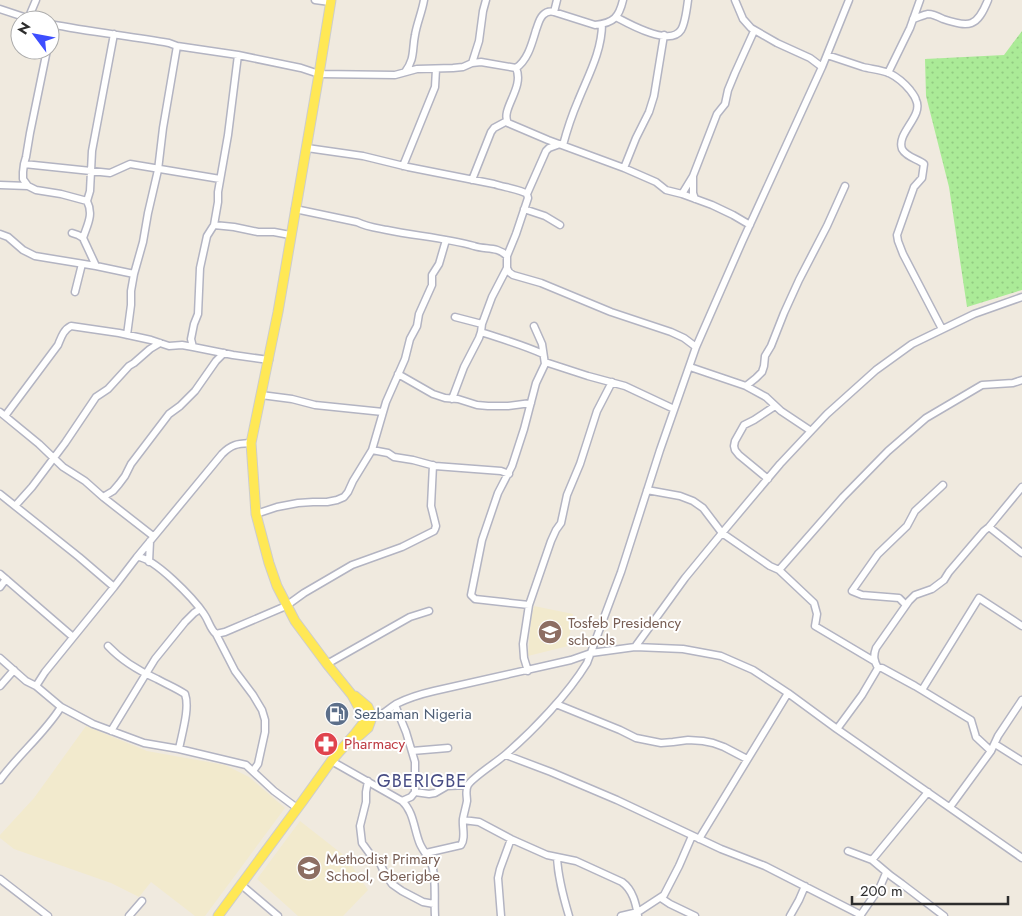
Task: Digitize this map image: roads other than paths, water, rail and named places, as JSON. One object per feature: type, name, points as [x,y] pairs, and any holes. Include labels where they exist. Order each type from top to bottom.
[{"type":"main road","points":[[218,916],[332,760],[364,722],[364,717],[352,695],[294,621],[277,586],[256,514],[251,443],[269,360],[320,74],[331,1]]},
{"type":"main road","points":[[224,916],[336,763],[368,728],[372,717],[368,707],[352,695]]},
{"type":"street","points":[[315,0],[331,1]]},
{"type":"street","points":[[404,73],[413,57],[415,34],[424,0]]},
{"type":"street","points":[[472,63],[479,41],[482,11],[486,0]]},
{"type":"street","points":[[554,12],[557,0]]},
{"type":"street","points":[[516,68],[523,62],[541,17],[546,12],[554,12],[595,24],[602,24],[616,17],[620,12],[623,0]]},
{"type":"street","points":[[616,17],[652,34],[676,34],[680,33],[683,28],[688,0]]},
{"type":"street","points":[[735,0],[743,19],[754,31],[805,55],[822,67]]},
{"type":"street","points":[[426,853],[461,845],[467,802],[466,789],[468,785],[506,755],[556,704],[582,671],[591,653],[621,572],[696,347],[822,67],[849,0]]},
{"type":"street","points":[[888,73],[910,28],[920,0]]},
{"type":"street","points":[[913,19],[929,14],[957,24],[965,24],[981,16],[988,0]]},
{"type":"street","points":[[562,144],[595,58],[601,38],[602,24]]},
{"type":"street","points":[[60,26],[238,55],[301,68],[320,74],[395,75],[416,69],[463,67],[472,63],[488,63],[516,68]]},
{"type":"street","points":[[682,194],[693,176],[717,114],[724,104],[728,90],[754,31]]},
{"type":"street","points":[[83,238],[89,223],[90,214],[90,207],[87,201],[90,191],[92,151],[114,34]]},
{"type":"street","points":[[624,168],[649,112],[654,96],[664,35]]},
{"type":"street","points":[[127,335],[134,274],[143,242],[158,170],[177,46]]},
{"type":"street","points":[[193,346],[194,324],[198,314],[200,268],[206,236],[214,225],[238,55]]},
{"type":"street","points":[[827,55],[888,73],[908,87],[917,100],[914,117],[901,144],[902,150],[906,154],[924,164],[922,178],[914,187],[900,222],[897,235],[898,241],[942,329]]},
{"type":"street","points":[[28,186],[23,179],[24,164],[44,60]]},
{"type":"street","points":[[403,166],[435,87],[436,68]]},
{"type":"street","points":[[516,68],[519,75],[518,81],[506,115],[507,121],[512,126],[550,144],[562,144],[624,168],[656,182],[666,190],[695,199],[750,225]]},
{"type":"street","points":[[472,180],[491,132],[494,128],[507,121]]},
{"type":"street","points":[[550,144],[528,194],[516,234],[506,256],[509,272],[513,275],[542,283],[611,312],[671,332],[684,338],[696,347]]},
{"type":"street","points":[[307,148],[363,156],[528,194]]},
{"type":"street","points":[[24,164],[113,173],[130,164],[220,180]]},
{"type":"street","points":[[693,176],[695,199]]},
{"type":"street","points":[[0,185],[28,186],[36,190],[87,201]]},
{"type":"street","points":[[746,386],[762,372],[765,356],[784,313],[845,186]]},
{"type":"street","points":[[295,209],[357,222],[365,226],[496,249],[503,252],[506,256]]},
{"type":"street","points":[[524,209],[545,216],[560,225]]},
{"type":"street","points":[[214,225],[290,235]]},
{"type":"street","points":[[72,233],[83,238],[96,266]]},
{"type":"street","points":[[0,234],[8,237],[23,250],[35,256],[134,274]]},
{"type":"street","points":[[256,514],[277,507],[327,502],[344,497],[372,450],[386,402],[406,358],[410,339],[417,326],[419,314],[432,285],[432,275],[440,264],[446,240]]},
{"type":"street","points":[[75,292],[82,264]]},
{"type":"street","points":[[452,399],[464,367],[481,332],[492,297],[507,268]]},
{"type":"street","points":[[635,647],[685,578],[722,533],[780,464],[827,414],[889,360],[912,344],[993,307],[1022,297]]},
{"type":"street","points":[[455,317],[482,324]]},
{"type":"street","points":[[152,538],[85,481],[53,459],[39,444],[3,414],[58,345],[63,332],[71,326],[127,335],[169,346],[193,346],[224,354],[269,360]]},
{"type":"street","points":[[529,605],[475,599],[471,595],[482,540],[498,493],[509,474],[536,383],[545,362],[542,344],[534,326]]},
{"type":"street","points":[[481,332],[517,345],[526,346],[543,354]]},
{"type":"street","points":[[15,506],[66,443],[96,397],[108,389],[129,366],[150,349],[160,344]]},
{"type":"street","points":[[103,497],[113,491],[119,484],[131,464],[168,414],[180,406],[195,391],[216,361],[224,354]]},
{"type":"street","points":[[545,362],[612,382],[644,394],[674,409]]},
{"type":"street","points":[[690,367],[746,386],[766,397],[775,406],[811,431]]},
{"type":"street","points":[[398,374],[433,394],[445,398],[458,398],[477,405],[508,406],[531,403]]},
{"type":"street","points":[[780,570],[849,491],[888,451],[926,418],[982,385],[1013,383],[1022,380]]},
{"type":"street","points":[[528,671],[524,658],[523,644],[529,605],[552,541],[561,523],[566,495],[580,464],[597,411],[612,382]]},
{"type":"street","points":[[261,395],[292,399],[315,405],[383,412]]},
{"type":"street","points":[[768,479],[740,455],[734,446],[744,425],[775,406]]},
{"type":"street","points":[[36,686],[45,672],[152,538],[222,454],[236,444],[251,443]]},
{"type":"street","points":[[372,450],[433,466],[501,471],[509,474]]},
{"type":"street","points":[[216,634],[286,606],[304,593],[352,565],[402,547],[434,531],[436,526],[431,506],[433,466]]},
{"type":"street","points":[[906,605],[899,598],[862,595],[852,591],[878,554],[907,526],[915,511],[943,485]]},
{"type":"street","points":[[874,661],[876,648],[915,594],[932,589],[944,580],[1022,487]]},
{"type":"street","points":[[647,490],[680,496],[693,501],[702,508],[722,533],[770,566],[780,570],[814,603],[817,614],[815,626],[874,661],[878,668]]},
{"type":"street","points":[[0,494],[114,587]]},
{"type":"street","points":[[989,527],[1022,553]]},
{"type":"street","points":[[150,562],[152,538]]},
{"type":"street","points":[[137,557],[145,558],[189,595],[205,615],[235,671],[262,710],[265,732],[258,764],[253,771]]},
{"type":"street","points":[[0,586],[3,577],[73,637]]},
{"type":"street","points":[[922,690],[979,598],[1022,626]]},
{"type":"street","points":[[111,731],[145,673],[164,646],[194,613],[200,609]]},
{"type":"street","points":[[327,664],[410,617],[429,611]]},
{"type":"street","points":[[108,646],[120,658],[185,694],[185,716],[180,749]]},
{"type":"street","points":[[372,717],[382,715],[395,705],[413,697],[528,671],[591,653],[635,647],[683,649],[721,656],[753,670],[788,693],[1022,858]]},
{"type":"street","points":[[0,658],[26,681],[36,686],[61,707],[93,724],[144,743],[180,749],[246,765],[274,791],[297,808]]},
{"type":"street","points":[[878,668],[882,668],[922,690],[970,720],[976,737],[1022,761]]},
{"type":"street","points":[[837,729],[862,695],[878,668]]},
{"type":"street","points":[[0,686],[14,670]]},
{"type":"street","points":[[621,916],[638,914],[664,895],[696,837],[788,693]]},
{"type":"street","points":[[950,807],[993,747],[998,736],[1022,700]]},
{"type":"street","points":[[556,704],[636,738],[668,743],[688,740],[713,743],[747,759]]},
{"type":"street","points":[[395,705],[415,762],[415,792],[411,797],[402,801]]},
{"type":"street","points":[[0,780],[11,765],[49,724],[61,707]]},
{"type":"street","points":[[412,751],[448,748]]},
{"type":"street","points":[[506,755],[617,800],[696,837],[765,866],[861,916],[880,887],[886,873]]},
{"type":"street","points":[[336,763],[405,804],[415,824],[419,843],[430,859],[433,868],[435,916]]},
{"type":"street","points":[[368,781],[366,802],[360,826],[362,843],[370,854],[379,861],[392,884],[415,899],[434,904]]},
{"type":"street","points":[[415,792],[429,794],[435,793],[447,786],[468,785]]},
{"type":"street","points":[[872,860],[928,792]]},
{"type":"street","points":[[463,820],[479,822],[547,855],[576,860],[622,882],[631,892],[638,914]]},
{"type":"street","points":[[501,916],[498,878],[511,839]]},
{"type":"street","points":[[848,851],[872,860],[886,873],[944,916]]},
{"type":"street","points":[[557,857],[557,872],[569,916]]},
{"type":"street","points":[[0,879],[48,916]]},
{"type":"street","points":[[790,916],[805,886]]},
{"type":"street","points":[[245,888],[278,916]]},
{"type":"street","points":[[661,898],[695,916]]},
{"type":"street","points":[[129,916],[142,901]]},
{"type":"place","name":"Tosfeb Presidency schools","points":[[550,632]]},
{"type":"place","name":"Sezbaman Nigeria","points":[[337,714]]},
{"type":"place","name":"Pharmacy","points":[[326,744]]},
{"type":"place","name":"Methodist Primary School, Gberigbe","points":[[309,868]]},
{"type":"district","name":"GBERIGBE","points":[[422,781]]}]
